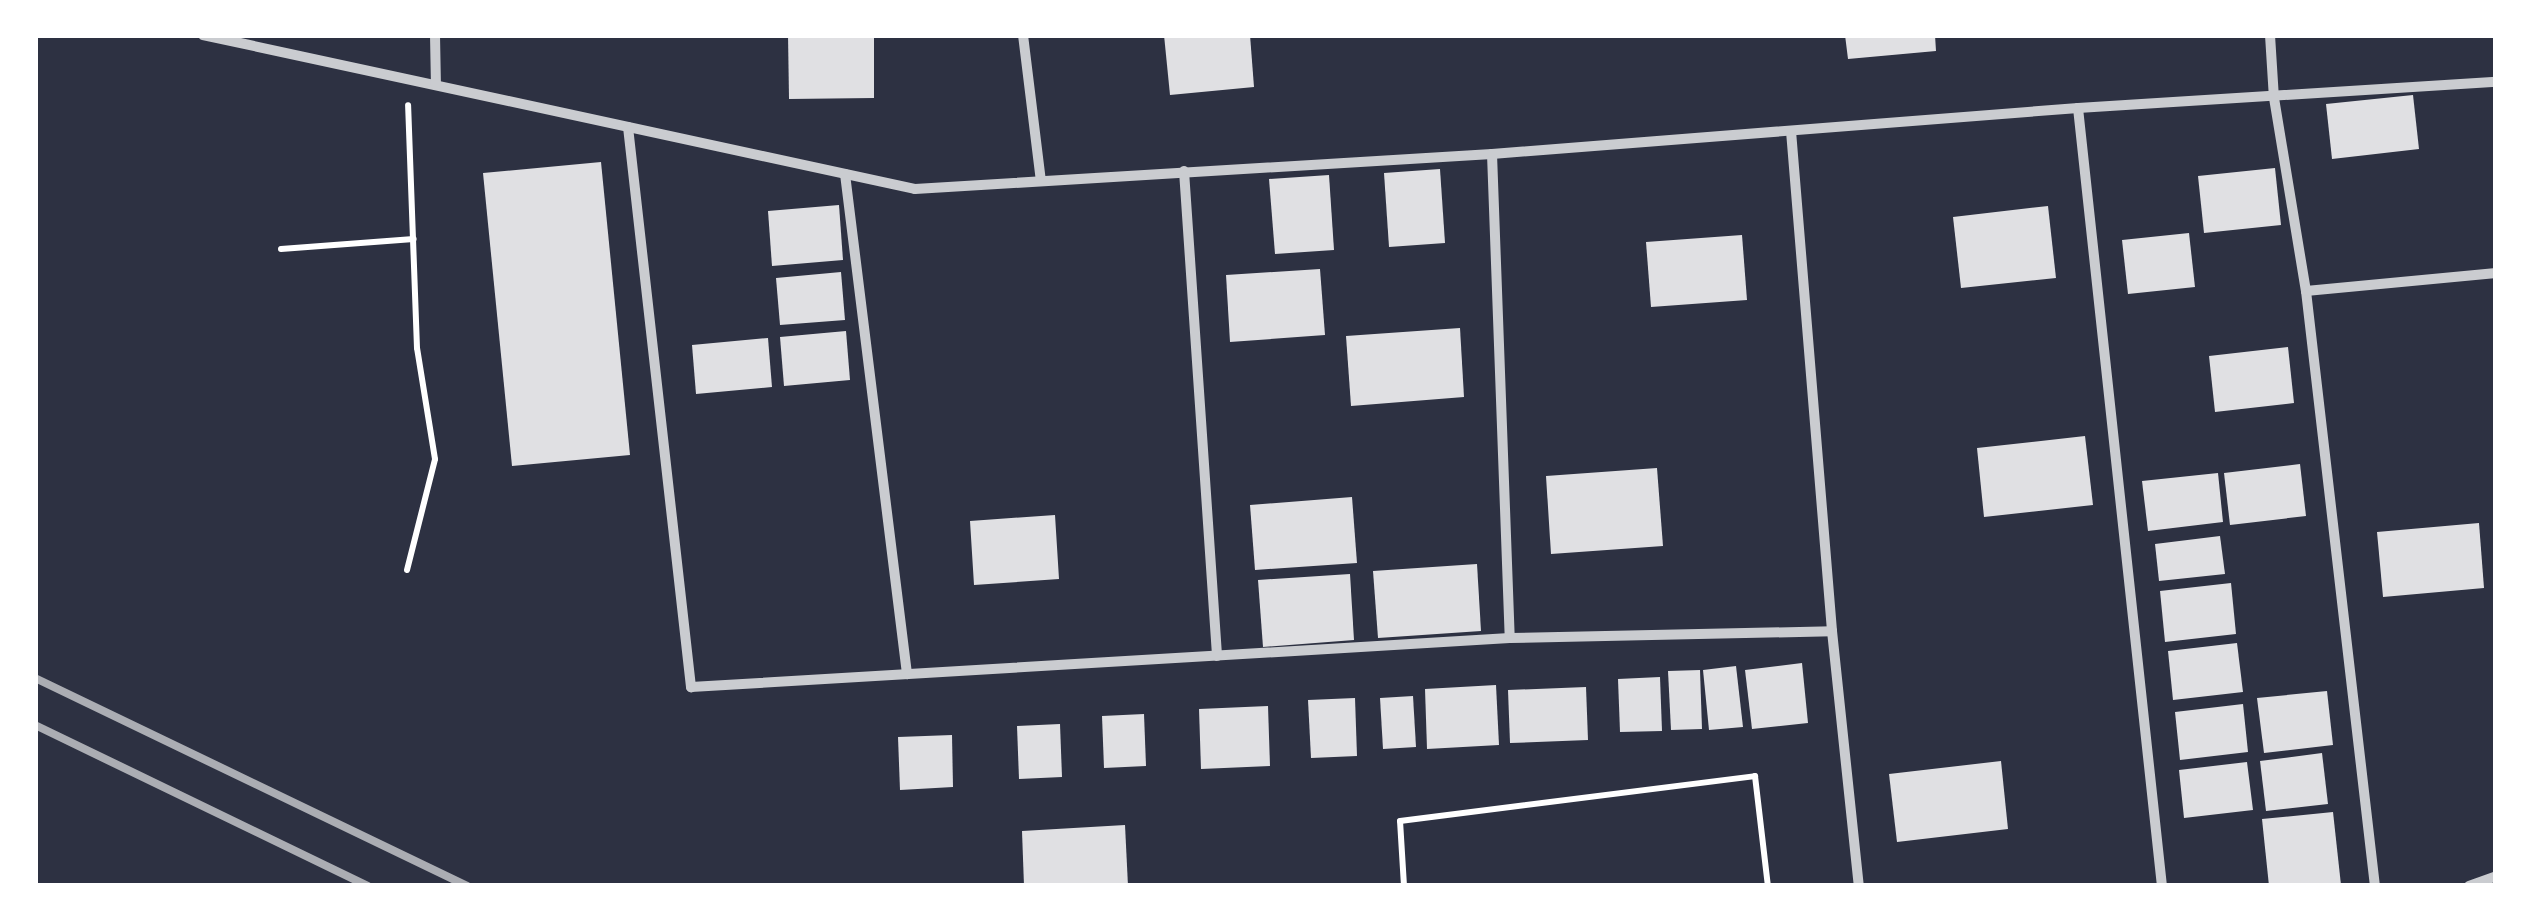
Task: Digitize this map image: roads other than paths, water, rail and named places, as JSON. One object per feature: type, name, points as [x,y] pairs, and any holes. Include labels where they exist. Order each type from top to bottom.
[{"type":"street","points":[[203,35],[915,189],[1492,154],[2078,108],[2496,82]]},
{"type":"street","points":[[434,35],[436,86]]},
{"type":"street","points":[[1022,35],[1041,181]]},
{"type":"street","points":[[2270,35],[2274,98],[2306,291],[2375,886]]},
{"type":"street","points":[[2078,108],[2162,886]]},
{"type":"street","points":[[628,127],[692,688],[1510,638],[1832,631]]},
{"type":"street","points":[[1791,130],[1832,631],[1859,886]]},
{"type":"street","points":[[1492,154],[1510,638]]},
{"type":"street","points":[[1184,171],[1217,656]]},
{"type":"street","points":[[845,174],[907,674]]},
{"type":"street","points":[[2306,291],[2496,273]]},
{"type":"street","points":[[2468,886],[2490,881]]},
{"type":"railway","points":[[35,678],[468,886]]},
{"type":"railway","points":[[35,725],[368,886]]}]
